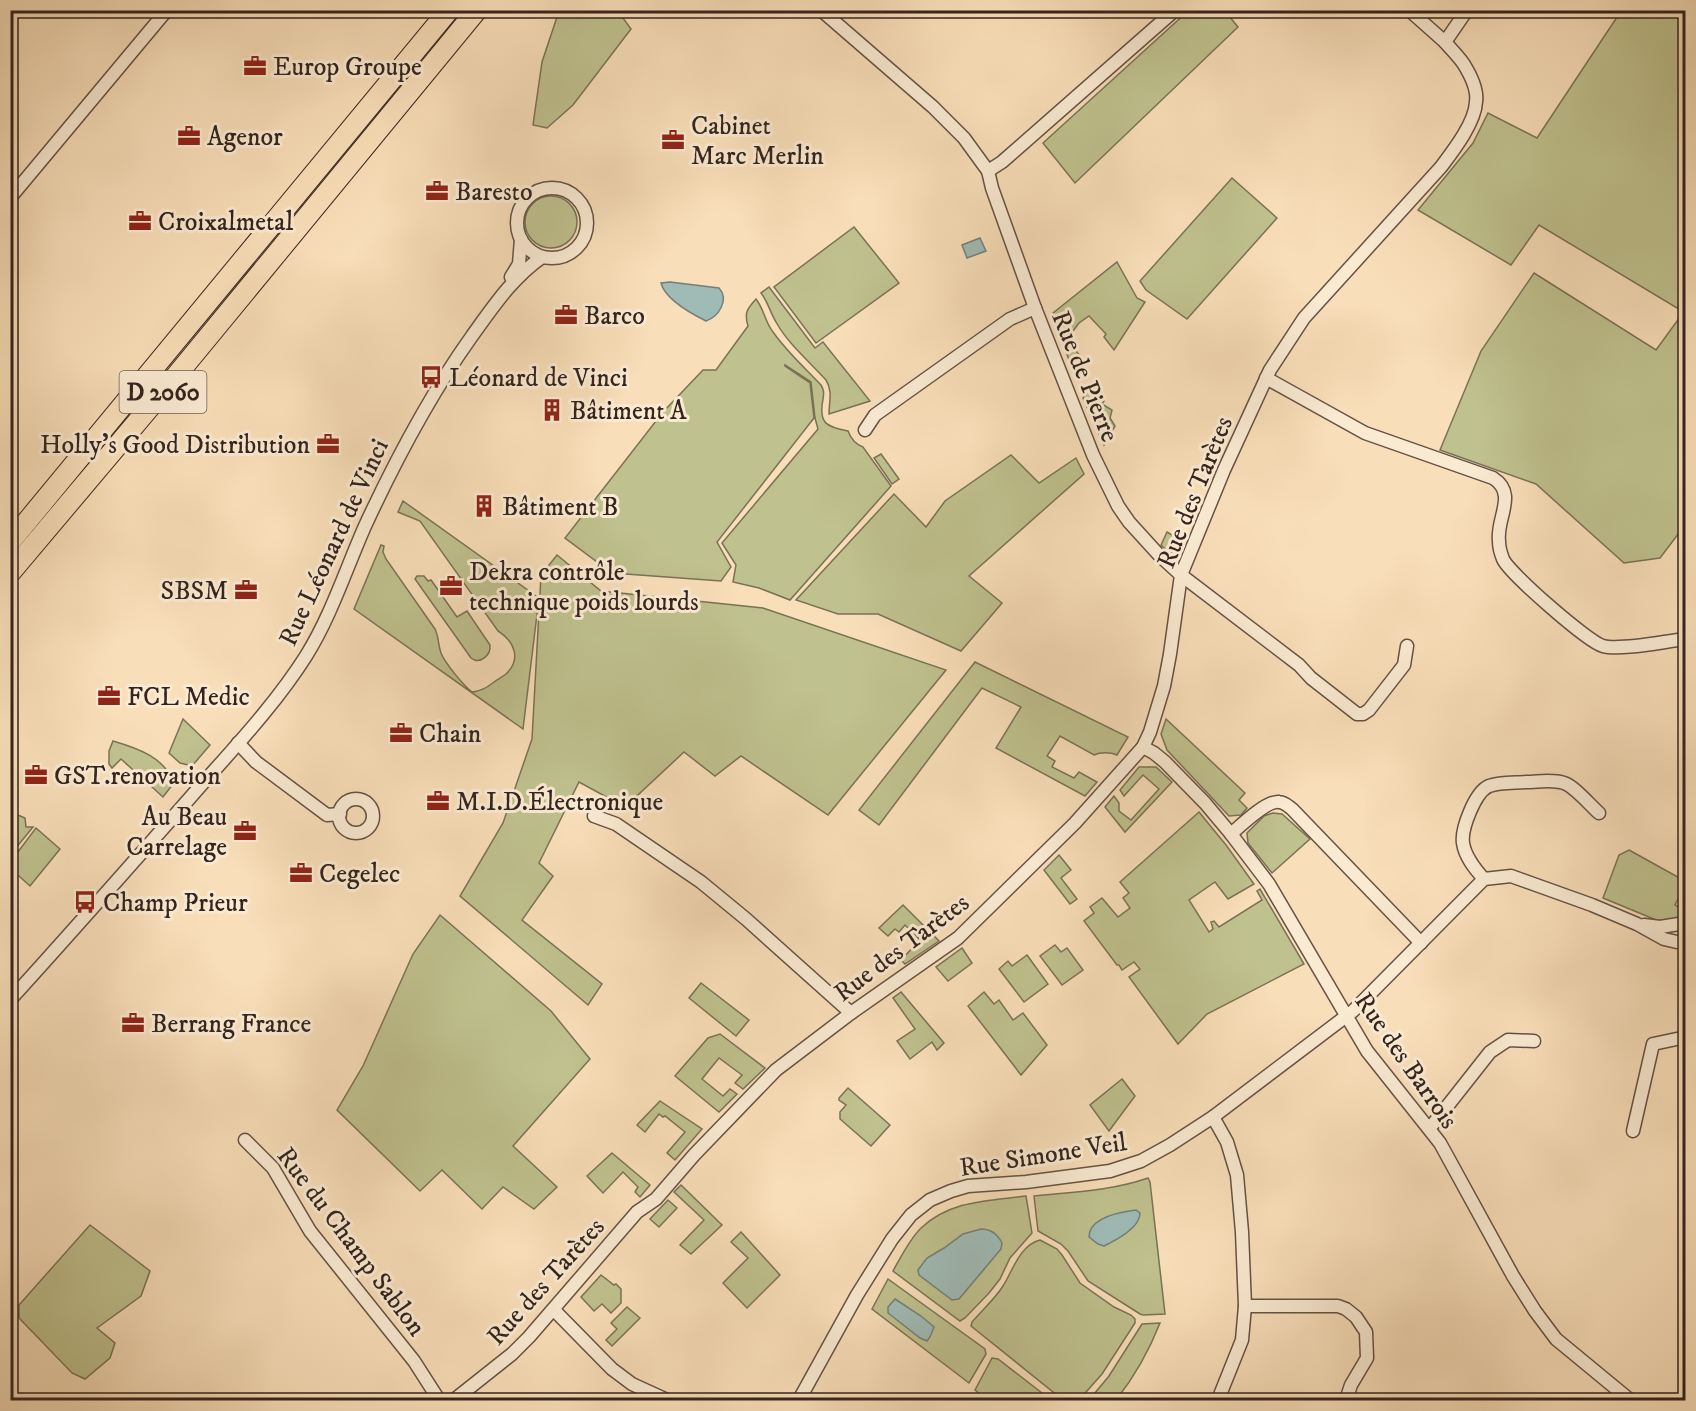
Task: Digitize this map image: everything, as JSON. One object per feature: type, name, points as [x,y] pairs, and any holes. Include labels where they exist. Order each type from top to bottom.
[{"type":"highway","name":"D 2060","points":[[10,542],[449,10]]},
{"type":"highway","name":"D 2060","points":[[10,573],[171,382],[477,10]]},
{"type":"street","points":[[10,198],[167,10]]},
{"type":"street","points":[[821,10],[933,107],[964,138],[988,171],[1002,162],[1175,10]]},
{"type":"street","name":"Rue des Tarètes","points":[[454,1401],[512,1354],[554,1310],[638,1212],[656,1199],[694,1155],[776,1070],[851,1013],[958,938],[1075,823],[1143,747],[1164,686],[1182,575],[1224,470],[1266,378],[1304,318],[1441,167],[1471,120],[1476,94],[1471,78],[1445,42],[1409,10]]},
{"type":"street","points":[[1445,42],[1467,10]]},
{"type":"street","name":"Rue de Pierre","points":[[988,171],[1035,308],[1093,455],[1118,506],[1129,522],[1159,555],[1182,575],[1299,665],[1311,678],[1357,714],[1363,714],[1369,710],[1404,665],[1407,646]]},
{"type":"street","points":[[501,297],[519,264],[520,240],[517,216],[531,195],[547,188],[556,188],[572,194],[579,200],[587,215],[584,239],[566,256],[554,259],[542,257],[533,253],[520,240]]},
{"type":"street","name":"Rue Léonard de Vinci","points":[[10,1000],[238,743],[272,703],[307,655],[321,630],[366,525],[406,441],[446,374],[501,297],[525,269],[542,257]]},
{"type":"street","points":[[865,430],[875,415],[1010,319],[1035,308]]},
{"type":"street","points":[[1266,378],[1365,433],[1502,483],[1505,492],[1498,538],[1503,560],[1594,642],[1605,647],[1618,648],[1686,639]]},
{"type":"street","points":[[238,743],[255,762],[327,815],[340,814]]},
{"type":"street","name":"Rue des Barrois","points":[[1143,747],[1165,762],[1205,803],[1275,894],[1367,1051],[1440,1143],[1513,1276],[1535,1311],[1556,1339],[1630,1401]]},
{"type":"street","points":[[1599,813],[1566,783],[1555,781],[1489,786],[1475,799],[1463,842],[1467,856],[1484,879],[1511,876],[1592,905],[1681,945]]},
{"type":"street","points":[[1231,834],[1269,803],[1277,801],[1285,804],[1420,943]]},
{"type":"street","points":[[594,816],[616,824],[701,882],[851,1013]]},
{"type":"street","name":"Rue Simone Veil","points":[[799,1401],[857,1295],[892,1239],[911,1215],[930,1200],[968,1186],[1026,1182],[1100,1173],[1128,1167],[1170,1145],[1213,1117],[1347,1016],[1484,879]]},
{"type":"street","points":[[1637,924],[1660,927],[1684,921]]},
{"type":"street","points":[[1681,945],[1675,931],[1684,921]]},
{"type":"street","points":[[1633,1131],[1653,1044],[1686,1037]]},
{"type":"street","points":[[1429,1128],[1490,1052],[1508,1041],[1534,1041]]},
{"type":"street","points":[[1213,1117],[1227,1142],[1237,1175],[1245,1306],[1242,1340],[1218,1401]]},
{"type":"street","name":"Rue du Champ Sablon","points":[[245,1140],[273,1168],[310,1231],[414,1361],[439,1401]]},
{"type":"street","points":[[1245,1306],[1338,1305],[1356,1317],[1366,1332],[1367,1358],[1351,1385],[1346,1401]]},
{"type":"street","points":[[554,1310],[612,1370],[632,1384],[667,1401]]},
{"type":"green space","points":[[559,11],[618,11],[631,29],[573,105],[547,128],[533,125],[542,62]]},
{"type":"green space","points":[[1188,11],[1225,11],[1238,27],[1075,183],[1043,143]]},
{"type":"green space","points":[[1621,11],[1685,11],[1686,297],[1677,308],[1539,225],[1511,265],[1418,210],[1473,143],[1488,113],[1537,138]]},
{"type":"green space","points":[[1232,178],[1277,218],[1187,319],[1146,290],[1140,281]]},
{"type":"green space","points":[[551,196],[565,200],[573,208],[577,222],[573,236],[565,244],[551,248],[537,244],[529,236],[525,222],[529,208],[537,200]]},
{"type":"green space","points":[[854,227],[899,283],[816,343],[774,287]]},
{"type":"green space","points":[[1117,262],[1137,298],[1145,302],[1114,350],[1104,337],[1106,334],[1089,316],[1079,323],[1067,339],[1080,356],[1071,366],[1053,313]]},
{"type":"green space","points":[[1534,273],[1656,350],[1685,310],[1685,525],[1660,558],[1624,563],[1536,484],[1440,450],[1481,351]]},
{"type":"green space","points":[[769,287],[815,348],[823,342],[870,401],[829,414],[828,384],[776,322],[761,293]]},
{"type":"green space","points":[[756,299],[778,339],[823,388],[823,419],[830,426],[848,431],[854,441],[863,447],[891,486],[790,600],[759,588],[733,582],[736,565],[722,543],[818,429],[811,382],[785,365],[810,383],[814,418],[717,542],[731,567],[721,581],[612,573],[565,538],[663,412],[703,370],[716,370],[748,326],[747,311]]},
{"type":"green space","points":[[1093,383],[1099,388],[1097,397],[1104,401],[1102,404],[1112,410],[1110,418],[1115,426],[1104,445],[1083,398]]},
{"type":"green space","points":[[881,454],[899,479],[892,484],[874,458]]},
{"type":"green space","points":[[1011,455],[1039,483],[1076,458],[1084,474],[969,576],[1002,603],[961,651],[878,614],[838,614],[796,600],[894,494],[926,527],[945,501]]},
{"type":"green space","points":[[403,501],[539,598],[523,729],[354,609],[381,545],[384,546],[383,552],[386,559],[435,629],[443,657],[468,689],[472,692],[486,688],[506,674],[514,662],[512,645],[498,631],[420,521],[398,512]]},
{"type":"green space","points":[[1167,532],[1175,537],[1177,534],[1182,538],[1176,552],[1168,552],[1161,545]]},
{"type":"green space","points":[[557,555],[601,591],[763,608],[946,670],[828,815],[741,756],[715,776],[684,752],[625,807],[579,782],[539,863],[553,876],[522,920],[602,984],[588,1005],[460,896],[503,823],[532,739],[541,575]]},
{"type":"green space","points":[[417,576],[424,576],[428,581],[431,580],[457,617],[467,611],[490,645],[489,652],[484,658],[474,660],[471,658],[415,579]]},
{"type":"green space","points":[[975,662],[1128,737],[1117,755],[1099,753],[1094,755],[1060,736],[1047,756],[1055,761],[1052,767],[1074,778],[1079,772],[1097,782],[1085,796],[996,748],[1021,707],[982,688],[879,825],[859,810]]},
{"type":"green space","points":[[183,719],[210,745],[192,766],[180,763],[169,753]]},
{"type":"green space","points":[[1166,719],[1245,793],[1239,800],[1247,808],[1241,815],[1229,816],[1167,750],[1161,734]]},
{"type":"green space","points":[[113,741],[150,755],[164,767],[173,784],[163,797],[121,759],[112,768],[109,764],[109,751]]},
{"type":"green space","points":[[1139,767],[1156,767],[1172,782],[1125,832],[1105,807],[1114,796],[1119,803],[1119,811],[1131,820],[1159,789],[1143,775],[1124,796],[1120,790]]},
{"type":"green space","points":[[11,812],[25,818],[26,827],[33,827],[11,854]]},
{"type":"green space","points":[[1199,812],[1254,884],[1228,899],[1215,882],[1189,900],[1209,932],[1213,929],[1211,922],[1214,921],[1219,927],[1262,900],[1257,891],[1260,889],[1304,964],[1207,1014],[1178,1044],[1129,977],[1140,969],[1134,962],[1122,970],[1084,921],[1094,913],[1090,907],[1102,898],[1118,917],[1130,908],[1123,898],[1129,893],[1120,882]]},
{"type":"green space","points":[[1273,813],[1282,814],[1310,839],[1272,873],[1248,843],[1247,833],[1264,816]]},
{"type":"green space","points":[[36,828],[60,849],[30,886],[11,869],[11,861]]},
{"type":"green space","points":[[1629,850],[1685,881],[1675,905],[1685,911],[1681,917],[1673,921],[1661,922],[1603,898],[1619,855]]},
{"type":"green space","points":[[1059,855],[1071,870],[1061,878],[1077,899],[1070,904],[1044,870]]},
{"type":"green space","points":[[903,905],[939,941],[905,964],[901,960],[920,940],[905,925],[899,932],[895,929],[888,936],[879,928]]},
{"type":"green space","points":[[440,915],[551,1011],[590,1059],[513,1146],[557,1187],[534,1209],[503,1187],[482,1209],[442,1170],[420,1191],[337,1110],[363,1066],[413,954]]},
{"type":"green space","points":[[1055,945],[1061,952],[1067,948],[1083,970],[1062,985],[1040,956]]},
{"type":"green space","points":[[962,948],[972,963],[948,981],[936,967]]},
{"type":"green space","points":[[1027,955],[1048,984],[1024,1002],[999,969],[1008,961],[1012,966]]},
{"type":"green space","points":[[701,983],[749,1020],[736,1036],[689,998]]},
{"type":"green space","points":[[901,992],[944,1043],[937,1050],[932,1042],[910,1059],[897,1041],[915,1029],[893,998]]},
{"type":"green space","points":[[984,992],[994,1004],[999,1000],[1013,1020],[1023,1013],[1047,1045],[1021,1075],[968,1006]]},
{"type":"green space","points":[[720,1034],[765,1068],[743,1089],[735,1083],[742,1075],[719,1058],[702,1079],[723,1096],[730,1089],[737,1094],[719,1112],[675,1076],[708,1038]]},
{"type":"green space","points":[[1122,1079],[1135,1096],[1109,1131],[1090,1105]]},
{"type":"green space","points":[[848,1088],[890,1125],[871,1146],[840,1119],[840,1112],[846,1105],[839,1098]]},
{"type":"green space","points":[[660,1101],[702,1129],[675,1160],[667,1153],[685,1132],[659,1114],[645,1132],[637,1125]]},
{"type":"green space","points":[[612,1153],[650,1185],[640,1197],[635,1192],[638,1187],[623,1172],[603,1193],[587,1176]]},
{"type":"green space","points":[[1148,1178],[1165,1314],[1143,1315],[1088,1281],[1061,1244],[1038,1231],[1034,1196],[1106,1188]]},
{"type":"green space","points":[[681,1185],[722,1225],[691,1254],[680,1245],[704,1220],[674,1192]]},
{"type":"green space","points":[[1026,1196],[1032,1233],[1010,1258],[1000,1279],[989,1293],[960,1321],[893,1271],[921,1228],[945,1212],[970,1203]]},
{"type":"green space","points":[[668,1200],[677,1208],[659,1227],[650,1219]]},
{"type":"green space","points":[[90,1225],[150,1271],[141,1296],[97,1328],[115,1343],[110,1358],[85,1379],[72,1373],[19,1318],[19,1305]]},
{"type":"green space","points":[[741,1232],[780,1275],[747,1308],[723,1283],[748,1258],[731,1242]]},
{"type":"green space","points":[[1040,1240],[1057,1249],[1080,1283],[1135,1319],[1135,1323],[1102,1374],[1079,1400],[1063,1400],[971,1326],[1000,1291],[1022,1253],[1027,1247]]},
{"type":"green space","points":[[601,1275],[621,1289],[621,1303],[611,1313],[602,1304],[594,1311],[581,1297]]},
{"type":"green space","points":[[888,1279],[985,1349],[986,1354],[969,1383],[872,1309]]},
{"type":"green space","points":[[627,1307],[640,1318],[612,1346],[606,1340],[617,1329],[611,1323]]},
{"type":"green space","points":[[1160,1323],[1141,1363],[1116,1400],[1089,1400],[1109,1376],[1142,1324]]},
{"type":"green space","points":[[992,1358],[998,1359],[1051,1400],[988,1400],[975,1390]]},
{"type":"water","points":[[980,238],[986,251],[967,258],[962,245]]},
{"type":"water","points":[[661,283],[719,288],[723,298],[721,308],[715,316],[706,321],[668,295]]},
{"type":"water","points":[[1136,1210],[1140,1213],[1136,1224],[1115,1240],[1104,1246],[1089,1237],[1090,1230],[1100,1220],[1114,1214]]},
{"type":"water","points":[[981,1229],[991,1231],[996,1235],[1002,1243],[1001,1249],[959,1299],[952,1300],[919,1275],[918,1270],[927,1258],[963,1234]]},
{"type":"water","points":[[895,1299],[934,1327],[927,1341],[888,1313],[888,1307]]},
{"type":"place","name":"Europ Groupe","points":[[255,66]]},
{"type":"place","name":"Agenor","points":[[189,136]]},
{"type":"place","name":"Cabinet Marc Merlin","points":[[673,140]]},
{"type":"place","name":"Baresto","points":[[437,191]]},
{"type":"place","name":"Croixalmetal","points":[[140,221]]},
{"type":"place","name":"Barco","points":[[566,315]]},
{"type":"place","name":"Léonard de Vinci","points":[[431,377]]},
{"type":"place","name":"Bâtiment A","points":[[552,410]]},
{"type":"place","name":"Holly's Good Distribution","points":[[328,444]]},
{"type":"place","name":"Bâtiment B","points":[[484,506]]},
{"type":"place","name":"Dekra contrôle technique poids lourds","points":[[451,586]]},
{"type":"place","name":"SBSM","points":[[246,590]]},
{"type":"place","name":"FCL Medic","points":[[109,696]]},
{"type":"place","name":"Chain","points":[[401,733]]},
{"type":"place","name":"GST.renovation","points":[[36,775]]},
{"type":"place","name":"M.I.D.Électronique","points":[[438,801]]},
{"type":"place","name":"Au Beau Carrelage","points":[[245,831]]},
{"type":"place","name":"Cegelec","points":[[301,873]]},
{"type":"place","name":"Champ Prieur","points":[[85,902]]},
{"type":"place","name":"Berrang France","points":[[133,1023]]}]
